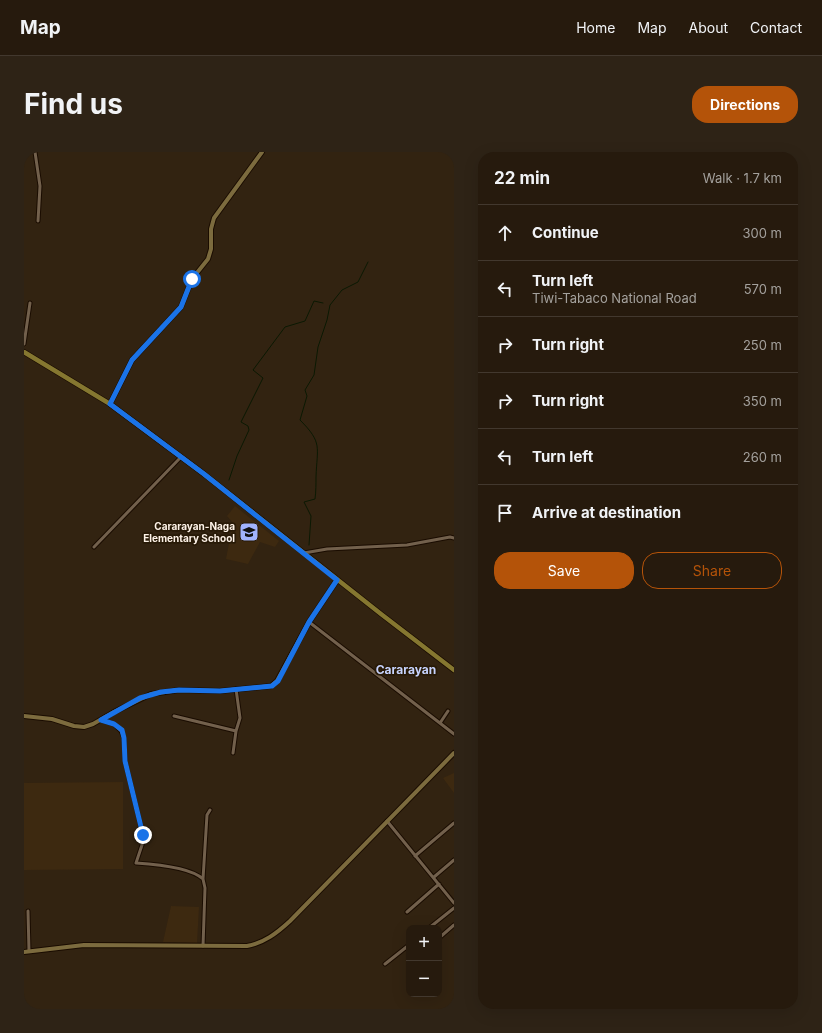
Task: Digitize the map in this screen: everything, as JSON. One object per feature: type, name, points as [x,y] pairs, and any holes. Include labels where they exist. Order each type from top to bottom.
[{"type":"main road","points":[[24,352],[110,404],[204,474],[337,580],[454,670]]},
{"type":"street","points":[[34,152],[40,186],[38,221]]},
{"type":"street","points":[[110,404],[132,360],[181,307],[192,279],[208,259],[211,249],[211,229],[214,218],[262,152]]},
{"type":"street","points":[[24,344],[30,302]]},
{"type":"street","points":[[94,547],[181,458]]},
{"type":"street","points":[[304,553],[327,550],[407,545],[450,537],[454,538]]},
{"type":"street","points":[[24,716],[52,719],[74,726],[84,727],[101,720],[151,694],[179,690],[220,691],[272,686],[275,684],[309,622],[337,580]]},
{"type":"street","points":[[309,622],[454,734]]},
{"type":"street","points":[[233,753],[236,730],[240,718],[236,689]]},
{"type":"street","points":[[440,723],[448,711]]},
{"type":"street","points":[[174,716],[236,730]]},
{"type":"street","points":[[101,720],[114,724],[122,730],[124,738],[125,761],[143,835],[142,845],[136,863],[156,864],[193,873],[202,879]]},
{"type":"street","points":[[24,952],[84,945],[247,946],[258,944],[275,934],[290,921],[454,753]]},
{"type":"street","points":[[203,946],[205,888],[202,879],[207,814],[210,810]]},
{"type":"street","points":[[387,821],[454,903]]},
{"type":"street","points":[[415,856],[454,823]]},
{"type":"street","points":[[434,877],[454,860]]},
{"type":"street","points":[[407,912],[439,884]]},
{"type":"street","points":[[433,925],[454,908]]},
{"type":"street","points":[[28,911],[29,951]]},
{"type":"street","points":[[442,935],[454,925]]},
{"type":"street","points":[[385,964],[406,947]]},
{"type":"shaded area","name":"Cararayan-Naga Elementary School","points":[[235,506],[279,541],[275,547],[260,542],[248,564],[226,559],[233,523],[227,516]]},
{"type":"shaded area","points":[[454,773],[454,793],[443,778]]},
{"type":"shaded area","points":[[123,782],[123,869],[24,870],[24,783]]},
{"type":"shaded area","points":[[171,906],[199,907],[197,943],[163,942]]},
{"type":"waterway","points":[[309,545],[311,516],[304,502],[315,499],[317,446],[312,434],[300,420],[307,396],[305,390],[314,375],[318,347],[327,320],[330,305],[342,290],[358,282],[368,262]]},
{"type":"waterway","points":[[229,480],[237,456],[249,430],[248,426],[241,422],[263,378],[253,370],[285,327],[305,321],[314,301],[323,303]]},
{"type":"place","name":"Cararayan-Naga Elementary School","points":[[249,532]]},
{"type":"district","name":"Cararayan","points":[[406,669]]},
{"type":"route","points":[[143,835],[125,761],[124,738],[122,730],[114,724],[101,720],[140,698],[161,692],[179,690],[220,691],[272,686],[278,681],[309,622],[337,580],[204,474],[110,404],[132,360],[181,307],[192,279]]}]
